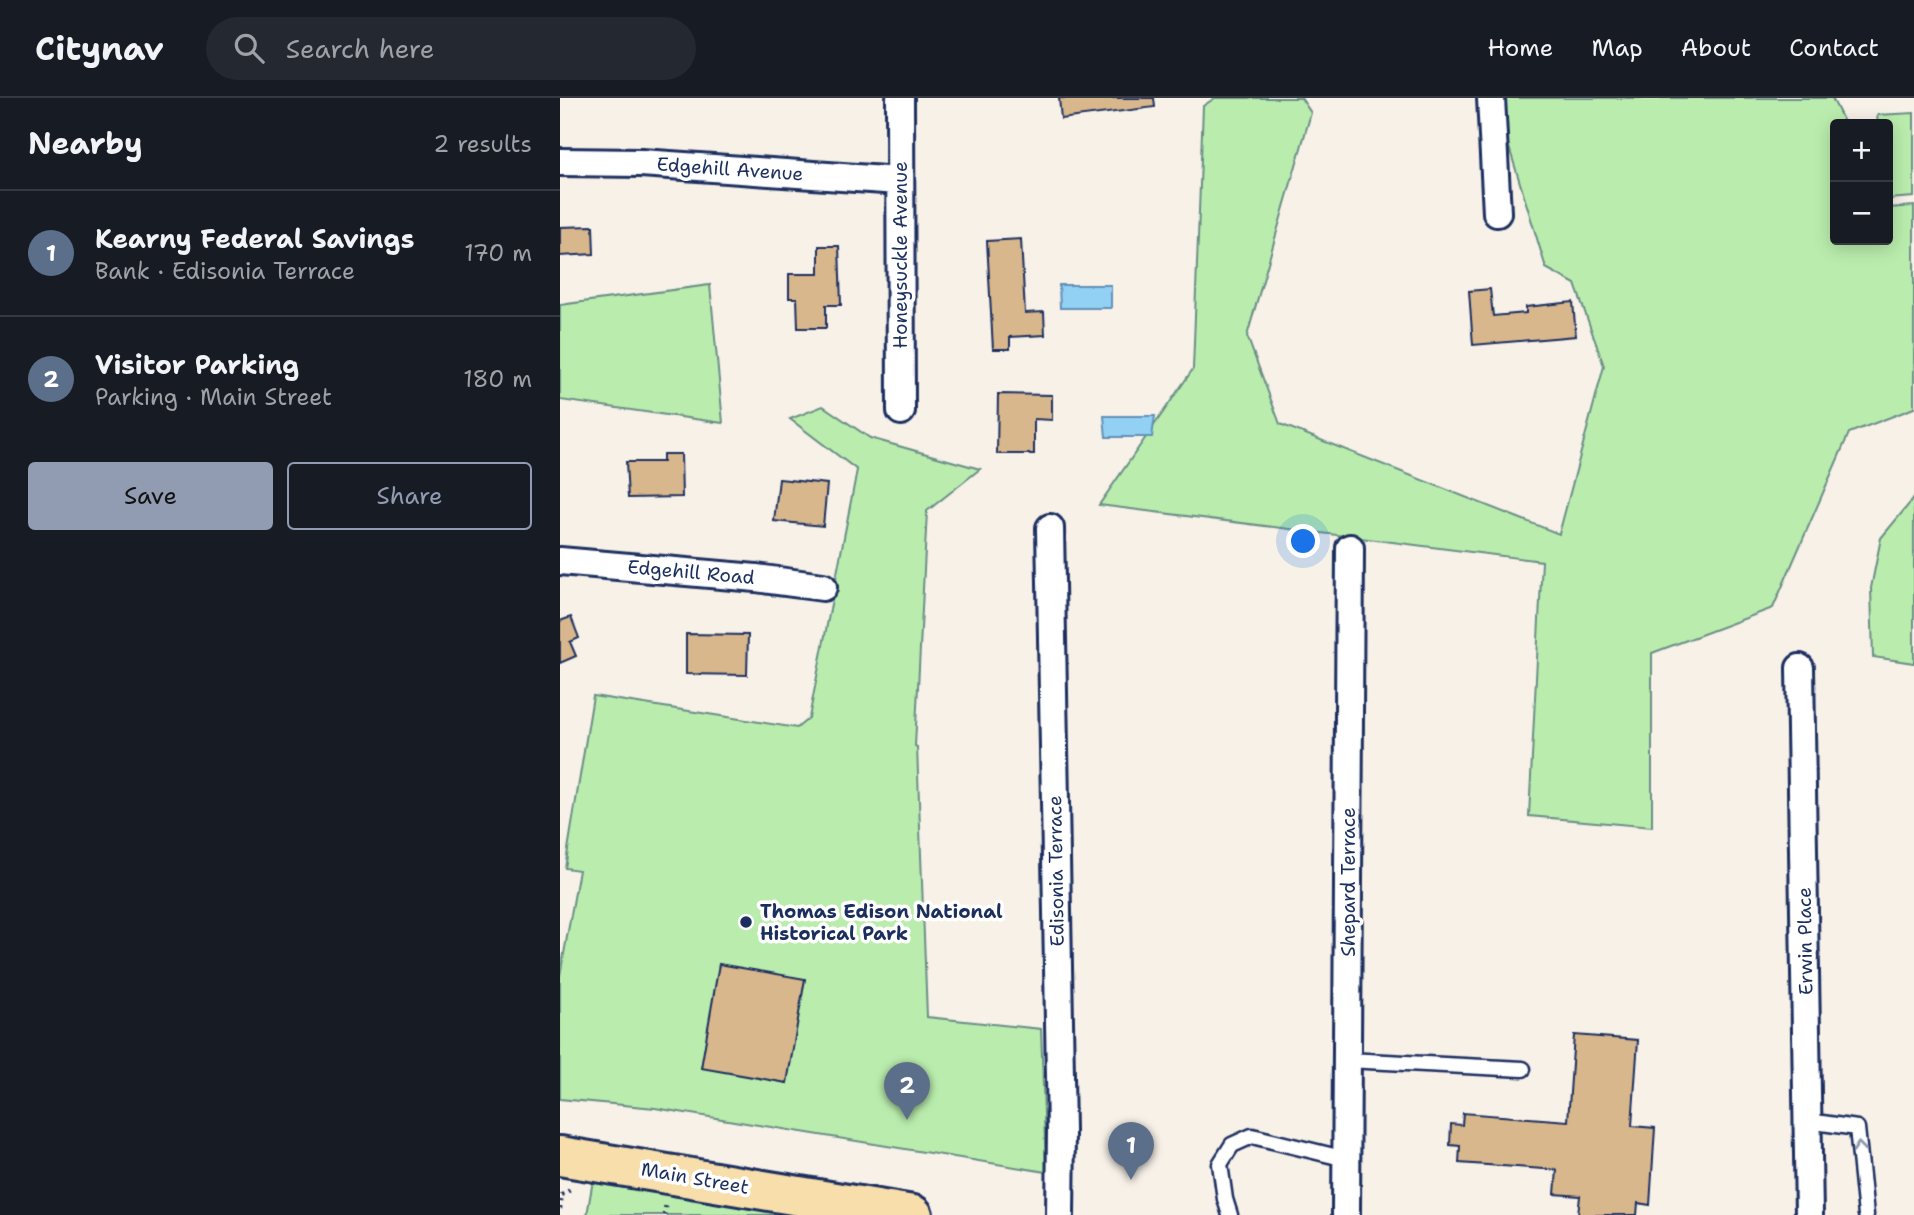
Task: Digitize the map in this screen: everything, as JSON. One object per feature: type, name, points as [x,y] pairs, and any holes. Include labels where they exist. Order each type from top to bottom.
[{"type":"main road","name":"Main Street","points":[[560,1156],[913,1215]]},
{"type":"street","name":"Honeysuckle Avenue","points":[[900,98],[901,411]]},
{"type":"street","points":[[1491,98],[1497,213]]},
{"type":"street","name":"Edgehill Avenue","points":[[560,162],[641,163],[899,181]]},
{"type":"street","name":"Edisonia Terrace","points":[[1050,528],[1061,1104],[1060,1215]]},
{"type":"street","name":"Shepard Terrace","points":[[1346,1215],[1350,548]]},
{"type":"street","name":"Edgehill Road","points":[[560,561],[755,578],[823,587]]},
{"type":"street","name":"Erwin Place","points":[[1800,668],[1809,1215]]},
{"type":"lane","points":[[1347,1060],[1523,1069]]},
{"type":"lane","points":[[1808,1121],[1857,1128],[1866,1215]]},
{"type":"lane","points":[[1230,1215],[1220,1164],[1232,1145],[1252,1136],[1346,1158]]},
{"type":"green space","points":[[1215,98],[1301,98],[1311,113],[1247,336],[1280,424],[1559,534],[1604,366],[1575,284],[1546,268],[1494,98],[1832,98],[1842,119],[1830,119],[1830,245],[1893,245],[1893,208],[1914,206],[1914,408],[1849,433],[1773,608],[1652,653],[1652,827],[1529,816],[1542,561],[1099,505],[1193,369],[1203,106]]},
{"type":"green space","points":[[1914,113],[1914,197],[1893,199],[1893,119],[1877,119],[1877,115]]},
{"type":"green space","points":[[710,285],[723,423],[560,400],[560,305]]},
{"type":"green space","name":"Thomas Edison National Historical Park","points":[[823,406],[870,438],[980,469],[927,511],[915,746],[927,1017],[1041,1029],[1046,1172],[655,1108],[560,1099],[560,976],[579,870],[565,868],[593,696],[797,728],[809,718],[857,470],[790,419]]},
{"type":"green space","points":[[1914,498],[1914,663],[1873,657],[1871,588],[1881,538]]},
{"type":"green space","points":[[593,1180],[809,1215],[587,1215]]},
{"type":"water","points":[[1059,285],[1111,285],[1111,308],[1060,308]]},
{"type":"water","points":[[1104,416],[1155,416],[1152,437],[1106,437]]},
{"type":"building","points":[[1059,98],[1154,98],[1155,107],[1061,119]]},
{"type":"building","points":[[593,226],[594,254],[560,256],[560,227]]},
{"type":"building","points":[[1021,239],[1025,313],[1044,312],[1045,335],[1010,337],[1010,349],[993,349],[987,241]]},
{"type":"building","points":[[819,246],[839,246],[841,305],[826,305],[826,328],[798,328],[797,298],[789,298],[789,274],[819,274]]},
{"type":"building","points":[[1490,289],[1493,316],[1526,313],[1526,307],[1573,302],[1576,336],[1473,345],[1469,291]]},
{"type":"building","points":[[998,394],[1052,395],[1052,420],[1034,419],[1034,454],[997,454]]},
{"type":"building","points":[[663,454],[681,454],[682,497],[628,498],[626,462],[663,462]]},
{"type":"building","points":[[779,479],[827,484],[823,526],[774,521]]},
{"type":"building","points":[[571,617],[579,638],[570,642],[576,656],[560,663],[560,621]]},
{"type":"building","points":[[686,634],[748,635],[747,675],[686,674]]},
{"type":"building","points":[[719,964],[805,979],[787,1083],[701,1068]]},
{"type":"building","points":[[1574,1035],[1638,1040],[1632,1126],[1655,1128],[1650,1205],[1638,1203],[1637,1215],[1578,1215],[1580,1196],[1555,1194],[1557,1170],[1459,1163],[1460,1146],[1450,1145],[1451,1124],[1462,1125],[1463,1113],[1568,1121]]},
{"type":"place","name":"Thomas Edison National Historical Park","points":[[746,922]]},
{"type":"place","name":"Visitor Parking","points":[[907,1120]]},
{"type":"place","name":"Kearny Federal Savings","points":[[1131,1180]]}]
